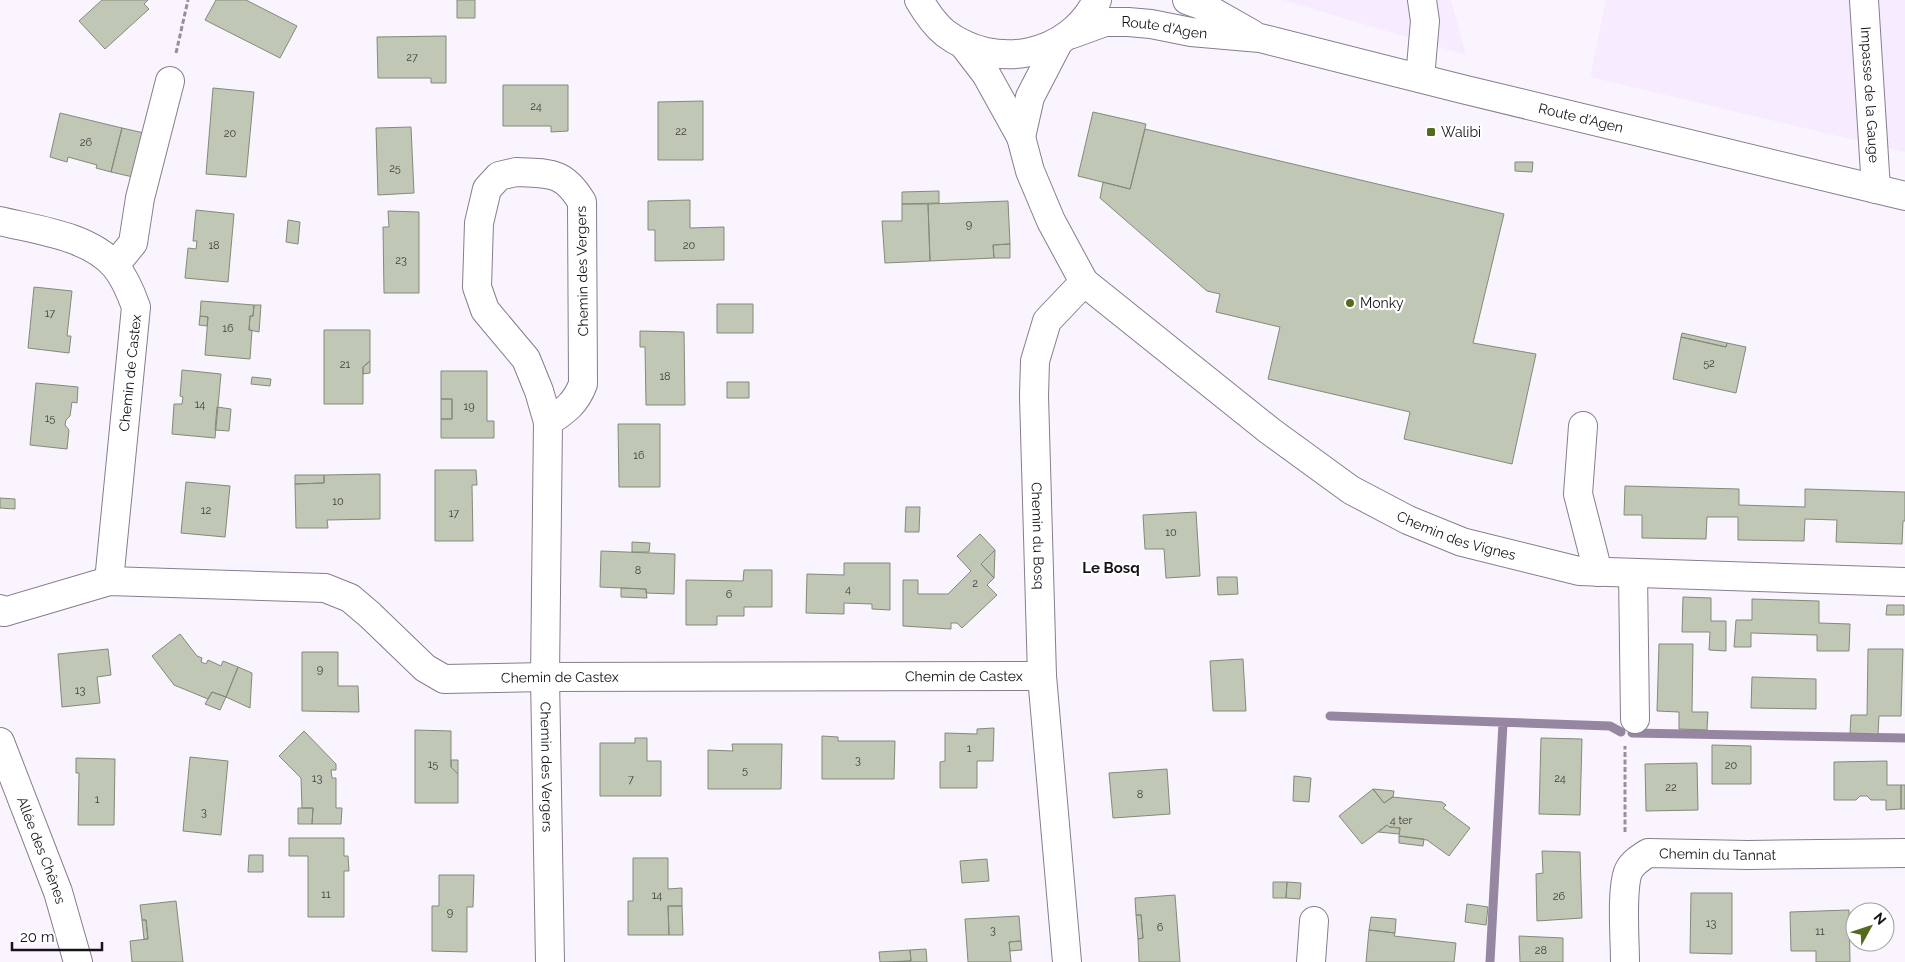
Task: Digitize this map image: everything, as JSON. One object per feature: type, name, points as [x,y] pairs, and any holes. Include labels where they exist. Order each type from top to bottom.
[{"type":"street","points":[[919,0],[929,16],[944,32],[962,44],[986,74],[1021,137],[1030,171],[1051,221],[1084,282]]},
{"type":"street","points":[[1021,137],[1030,97],[1065,38],[1091,12],[1097,0]]},
{"type":"street","name":"Route d'Agen","points":[[1188,0],[1201,5],[1260,38]]},
{"type":"street","points":[[1420,78],[1425,20],[1422,0]]},
{"type":"street","name":"Impasse de la Gauge","points":[[1864,0],[1876,189]]},
{"type":"street","name":"Route d'Agen","points":[[962,44],[986,53],[1010,56],[1035,52],[1106,22],[1151,24],[1191,32],[1260,38],[1905,196]]},
{"type":"street","points":[[115,266],[133,243],[140,198],[170,81]]},
{"type":"street","name":"Chemin des Vergers","points":[[548,422],[570,407],[579,396],[583,384],[582,202],[573,187],[563,179],[551,174],[516,172],[499,176],[487,189],[479,223],[477,287],[484,310],[526,359],[539,391],[548,422],[545,677],[550,962]]},
{"type":"street","name":"Chemin de Castex","points":[[0,221],[76,240],[99,251],[115,266],[127,283],[136,307],[109,581]]},
{"type":"street","name":"Chemin des Vignes","points":[[1084,282],[1270,431],[1351,490],[1408,520],[1462,542],[1579,571],[1905,582]]},
{"type":"street","name":"Chemin du Bosq","points":[[1067,962],[1042,676],[1034,396],[1035,361],[1047,321],[1084,282]]},
{"type":"street","points":[[1583,426],[1578,494],[1598,572]]},
{"type":"street","points":[[1634,573],[1635,719]]},
{"type":"street","name":"Chemin de Castex","points":[[1,618],[109,581],[326,588],[350,598],[426,668],[444,679],[1042,676]]},
{"type":"street","name":"Allée des Chênes","points":[[0,742],[58,892],[78,962]]},
{"type":"street","name":"Chemin du Tannat","points":[[1637,859],[1648,853],[1748,855],[1905,853]]},
{"type":"street","points":[[1626,962],[1625,886],[1629,870],[1637,859]]},
{"type":"street","points":[[1311,962],[1314,921]]},
{"type":"path","points":[[170,81],[188,0]]},
{"type":"path","points":[[1635,719],[1625,731],[1625,834],[1637,859]]},
{"type":"shaded area","points":[[1283,0],[1451,0],[1466,55]]},
{"type":"shaded area","points":[[1606,0],[1905,0],[1905,152],[1590,77]]},
{"type":"building","points":[[102,0],[148,0],[144,4],[149,9],[105,49],[79,21]]},
{"type":"building","points":[[216,0],[246,0],[297,26],[280,58],[205,20]]},
{"type":"building","points":[[457,0],[475,0],[475,18],[457,18]]},
{"type":"building","points":[[446,36],[446,83],[431,83],[431,78],[378,78],[377,37]]},
{"type":"building","points":[[503,85],[568,85],[568,131],[551,132],[551,126],[503,126]]},
{"type":"building","points":[[213,88],[254,92],[246,177],[206,174]]},
{"type":"building","points":[[703,101],[703,160],[658,160],[658,102]]},
{"type":"building","points":[[1093,112],[1146,124],[1130,189],[1078,176]]},
{"type":"building","points":[[60,113],[122,128],[111,172],[96,168],[97,165],[68,157],[67,162],[50,157]]},
{"type":"building","points":[[411,127],[414,193],[378,195],[376,128]]},
{"type":"building","points":[[122,128],[144,133],[133,177],[111,172]]},
{"type":"building","name":"Monky","points":[[1145,129],[1504,214],[1473,343],[1536,354],[1512,464],[1404,439],[1410,412],[1268,379],[1280,327],[1216,312],[1220,294],[1207,291],[1100,198],[1103,182],[1130,189]]},
{"type":"building","points":[[1515,162],[1533,162],[1532,172],[1515,171]]},
{"type":"building","points":[[939,191],[939,203],[902,204],[902,192]]},
{"type":"building","points":[[690,200],[690,228],[724,227],[724,260],[655,261],[655,230],[648,230],[648,201]]},
{"type":"building","points":[[1008,201],[1010,244],[993,245],[994,258],[930,261],[928,204]]},
{"type":"building","points":[[902,204],[928,204],[930,261],[885,263],[882,221],[902,221]]},
{"type":"building","points":[[196,210],[234,214],[228,282],[185,278],[188,248],[196,249],[197,241],[193,241]]},
{"type":"building","points":[[388,211],[419,212],[419,293],[384,293],[383,227],[389,227]]},
{"type":"building","points":[[288,220],[300,222],[298,244],[286,242]]},
{"type":"building","points":[[1010,244],[1010,258],[994,258],[993,245]]},
{"type":"building","points":[[34,287],[72,291],[67,336],[71,336],[69,353],[28,348]]},
{"type":"building","points":[[201,301],[254,305],[253,316],[250,316],[249,330],[252,330],[250,359],[205,355],[208,317],[200,316]]},
{"type":"building","points":[[717,304],[753,304],[753,333],[717,333]]},
{"type":"building","points":[[254,305],[261,305],[259,332],[249,330],[250,316],[253,316]]},
{"type":"building","points":[[200,316],[208,317],[207,326],[199,325]]},
{"type":"building","points":[[324,330],[370,330],[370,361],[363,367],[363,404],[324,404]]},
{"type":"building","points":[[640,331],[684,332],[685,405],[646,405],[645,347],[640,347]]},
{"type":"building","points":[[1682,333],[1727,343],[1726,347],[1681,337]]},
{"type":"building","points":[[1681,337],[1726,347],[1727,343],[1746,347],[1736,393],[1673,379]]},
{"type":"building","points":[[370,361],[370,373],[363,374],[363,367]]},
{"type":"building","points":[[182,370],[221,374],[215,438],[172,434],[174,404],[182,404],[183,397],[180,396]]},
{"type":"building","points":[[441,371],[487,371],[487,421],[494,421],[494,438],[441,438],[441,419],[452,419],[452,399],[441,399]]},
{"type":"building","points":[[252,377],[271,379],[270,386],[251,384]]},
{"type":"building","points":[[727,382],[749,382],[749,398],[727,398]]},
{"type":"building","points":[[36,383],[78,387],[77,403],[72,402],[70,416],[66,420],[65,425],[69,430],[67,449],[30,445]]},
{"type":"building","points":[[441,399],[452,399],[452,419],[441,419]]},
{"type":"building","points":[[217,407],[231,409],[229,431],[215,430]]},
{"type":"building","points":[[618,424],[660,424],[660,487],[619,487]]},
{"type":"building","points":[[435,470],[476,470],[477,485],[472,485],[473,541],[435,541]]},
{"type":"building","points":[[380,474],[380,519],[327,520],[328,528],[296,528],[295,484],[324,483],[324,475]]},
{"type":"building","points":[[295,475],[324,475],[324,483],[295,484]]},
{"type":"building","points":[[186,482],[230,486],[225,537],[181,533]]},
{"type":"building","points":[[1625,486],[1739,489],[1739,505],[1805,507],[1805,489],[1905,492],[1905,521],[1903,521],[1902,544],[1836,542],[1837,520],[1805,519],[1804,541],[1738,540],[1738,517],[1707,517],[1706,539],[1642,538],[1642,515],[1624,515]]},
{"type":"building","points":[[0,498],[15,499],[15,509],[0,508]]},
{"type":"building","points":[[906,507],[920,507],[919,532],[905,532]]},
{"type":"building","points":[[1196,512],[1200,576],[1166,578],[1164,549],[1145,549],[1143,515]]},
{"type":"building","points":[[980,534],[995,550],[981,564],[994,578],[987,585],[997,595],[962,628],[957,623],[951,623],[951,629],[903,626],[903,580],[918,580],[918,594],[948,594],[971,571],[957,556]]},
{"type":"building","points":[[632,542],[650,543],[649,552],[632,552]]},
{"type":"building","points":[[995,550],[994,578],[981,564]]},
{"type":"building","points":[[601,551],[675,554],[674,594],[646,593],[646,589],[600,587]]},
{"type":"building","points":[[844,563],[890,563],[890,610],[872,609],[872,604],[844,603],[844,614],[806,613],[807,574],[844,575]]},
{"type":"building","points":[[744,570],[772,570],[772,607],[744,607],[744,616],[717,616],[717,625],[686,625],[686,580],[743,581]]},
{"type":"building","points":[[1217,577],[1237,577],[1238,594],[1218,595]]},
{"type":"building","points":[[621,588],[646,589],[647,598],[621,597]]},
{"type":"building","points":[[1683,597],[1711,598],[1711,621],[1726,621],[1726,651],[1709,650],[1710,632],[1682,632]]},
{"type":"building","points":[[1752,599],[1819,601],[1819,623],[1850,624],[1849,651],[1817,651],[1817,635],[1751,633],[1751,647],[1734,647],[1736,620],[1752,620]]},
{"type":"building","points":[[1887,605],[1904,605],[1904,615],[1886,615]]},
{"type":"building","points":[[180,634],[197,656],[202,658],[201,662],[206,664],[208,660],[221,666],[223,661],[238,667],[226,697],[212,692],[208,699],[174,685],[152,656]]},
{"type":"building","points":[[1659,644],[1693,644],[1692,712],[1708,712],[1707,730],[1679,729],[1679,712],[1657,711]]},
{"type":"building","points":[[108,649],[111,675],[97,677],[100,703],[62,707],[58,654]]},
{"type":"building","points":[[1868,649],[1903,649],[1901,716],[1879,716],[1878,734],[1850,733],[1851,715],[1867,715]]},
{"type":"building","points":[[302,652],[338,652],[338,686],[358,686],[359,712],[302,711]]},
{"type":"building","points":[[1243,659],[1246,711],[1213,711],[1210,661]]},
{"type":"building","points":[[238,667],[252,673],[250,708],[226,697]]},
{"type":"building","points":[[1752,677],[1816,679],[1816,709],[1751,708]]},
{"type":"building","points":[[212,692],[226,697],[220,710],[205,704]]},
{"type":"building","points":[[994,728],[993,761],[977,761],[977,788],[940,788],[940,762],[945,761],[945,733],[977,734],[977,729]]},
{"type":"building","points":[[415,730],[451,731],[451,767],[458,774],[458,803],[415,803]]},
{"type":"building","points":[[304,731],[336,764],[336,770],[331,770],[332,778],[336,778],[336,808],[342,808],[341,824],[312,824],[313,808],[302,808],[301,778],[279,756]]},
{"type":"building","points":[[822,736],[838,737],[838,741],[895,741],[894,779],[822,779]]},
{"type":"building","points":[[635,738],[647,738],[647,761],[661,761],[661,796],[600,796],[600,743],[635,743]]},
{"type":"building","points":[[1541,738],[1582,739],[1580,815],[1539,814]]},
{"type":"building","points":[[732,744],[782,744],[781,789],[708,789],[708,750],[733,751]]},
{"type":"building","points":[[1712,745],[1751,746],[1751,784],[1712,784]]},
{"type":"building","points":[[190,757],[228,761],[221,835],[183,831]]},
{"type":"building","points":[[76,758],[115,759],[114,825],[78,825],[79,773],[76,773]]},
{"type":"building","points":[[451,760],[458,760],[458,774],[451,767]]},
{"type":"building","points":[[1887,761],[1887,785],[1901,785],[1901,809],[1886,810],[1886,800],[1871,800],[1867,796],[1860,796],[1856,800],[1834,800],[1834,762]]},
{"type":"building","points":[[1697,763],[1698,810],[1646,811],[1645,764]]},
{"type":"building","points":[[1167,769],[1170,814],[1113,818],[1109,773]]},
{"type":"building","points":[[1294,776],[1311,778],[1309,802],[1293,801]]},
{"type":"building","points":[[1901,785],[1905,785],[1905,809],[1901,809]]},
{"type":"building","points":[[1373,789],[1384,803],[1392,797],[1442,802],[1446,805],[1443,808],[1470,828],[1449,856],[1427,840],[1399,836],[1400,828],[1387,825],[1362,844],[1339,816]]},
{"type":"building","points":[[1373,789],[1394,791],[1393,797],[1384,803]]},
{"type":"building","points":[[298,808],[313,808],[312,824],[298,824]]},
{"type":"building","points":[[1387,825],[1400,828],[1399,834],[1378,832]]},
{"type":"building","points":[[1399,836],[1424,839],[1423,846],[1399,843]]},
{"type":"building","points":[[289,838],[344,838],[344,856],[348,856],[349,871],[344,871],[344,917],[308,917],[308,856],[289,856]]},
{"type":"building","points":[[1542,851],[1580,852],[1582,918],[1537,921],[1536,874],[1543,873]]},
{"type":"building","points":[[249,855],[263,855],[263,872],[248,872]]},
{"type":"building","points":[[633,858],[668,858],[668,889],[682,888],[682,906],[668,906],[669,935],[628,935],[628,901],[633,901]]},
{"type":"building","points":[[987,859],[989,881],[962,883],[960,861]]},
{"type":"building","points":[[439,875],[474,875],[473,907],[467,907],[467,952],[432,951],[432,906],[439,906]]},
{"type":"building","points":[[1273,882],[1287,882],[1286,898],[1273,898]]},
{"type":"building","points":[[1287,882],[1301,883],[1300,899],[1286,898]]},
{"type":"building","points":[[1691,893],[1732,893],[1732,954],[1690,953]]},
{"type":"building","points":[[1175,895],[1180,962],[1139,962],[1138,939],[1143,938],[1141,915],[1136,915],[1135,898]]},
{"type":"building","points":[[176,901],[183,962],[132,962],[130,941],[148,939],[146,920],[142,920],[140,905]]},
{"type":"building","points":[[1467,904],[1488,907],[1486,925],[1465,922]]},
{"type":"building","points":[[668,906],[682,906],[683,935],[669,935]]},
{"type":"building","points":[[1845,910],[1845,952],[1850,952],[1850,962],[1816,962],[1816,951],[1791,951],[1790,912]]},
{"type":"building","points":[[1136,915],[1141,915],[1143,938],[1138,939]]},
{"type":"building","points":[[1019,916],[1021,941],[1009,942],[1011,962],[968,962],[965,919]]},
{"type":"building","points":[[1371,917],[1396,919],[1395,933],[1369,930]]},
{"type":"building","points":[[142,920],[146,920],[148,939],[144,939]]},
{"type":"building","points":[[1369,930],[1395,933],[1394,936],[1456,943],[1454,962],[1366,962]]},
{"type":"building","points":[[1519,936],[1563,938],[1563,962],[1520,962]]},
{"type":"building","points":[[1021,941],[1022,950],[1010,951],[1009,942]]},
{"type":"building","points":[[926,949],[927,962],[893,962],[911,961],[910,950]]},
{"type":"building","points":[[910,950],[911,961],[880,962],[879,952]]},
{"type":"waterway","points":[[1330,716],[1610,726],[1621,732]]},
{"type":"waterway","points":[[1490,962],[1503,723]]},
{"type":"waterway","points":[[1632,733],[1905,738]]},
{"type":"place","name":"Walibi","points":[[1431,132]]},
{"type":"place","name":"Monky","points":[[1350,303]]},
{"type":"district","name":"Le Bosq","points":[[1111,568]]}]
